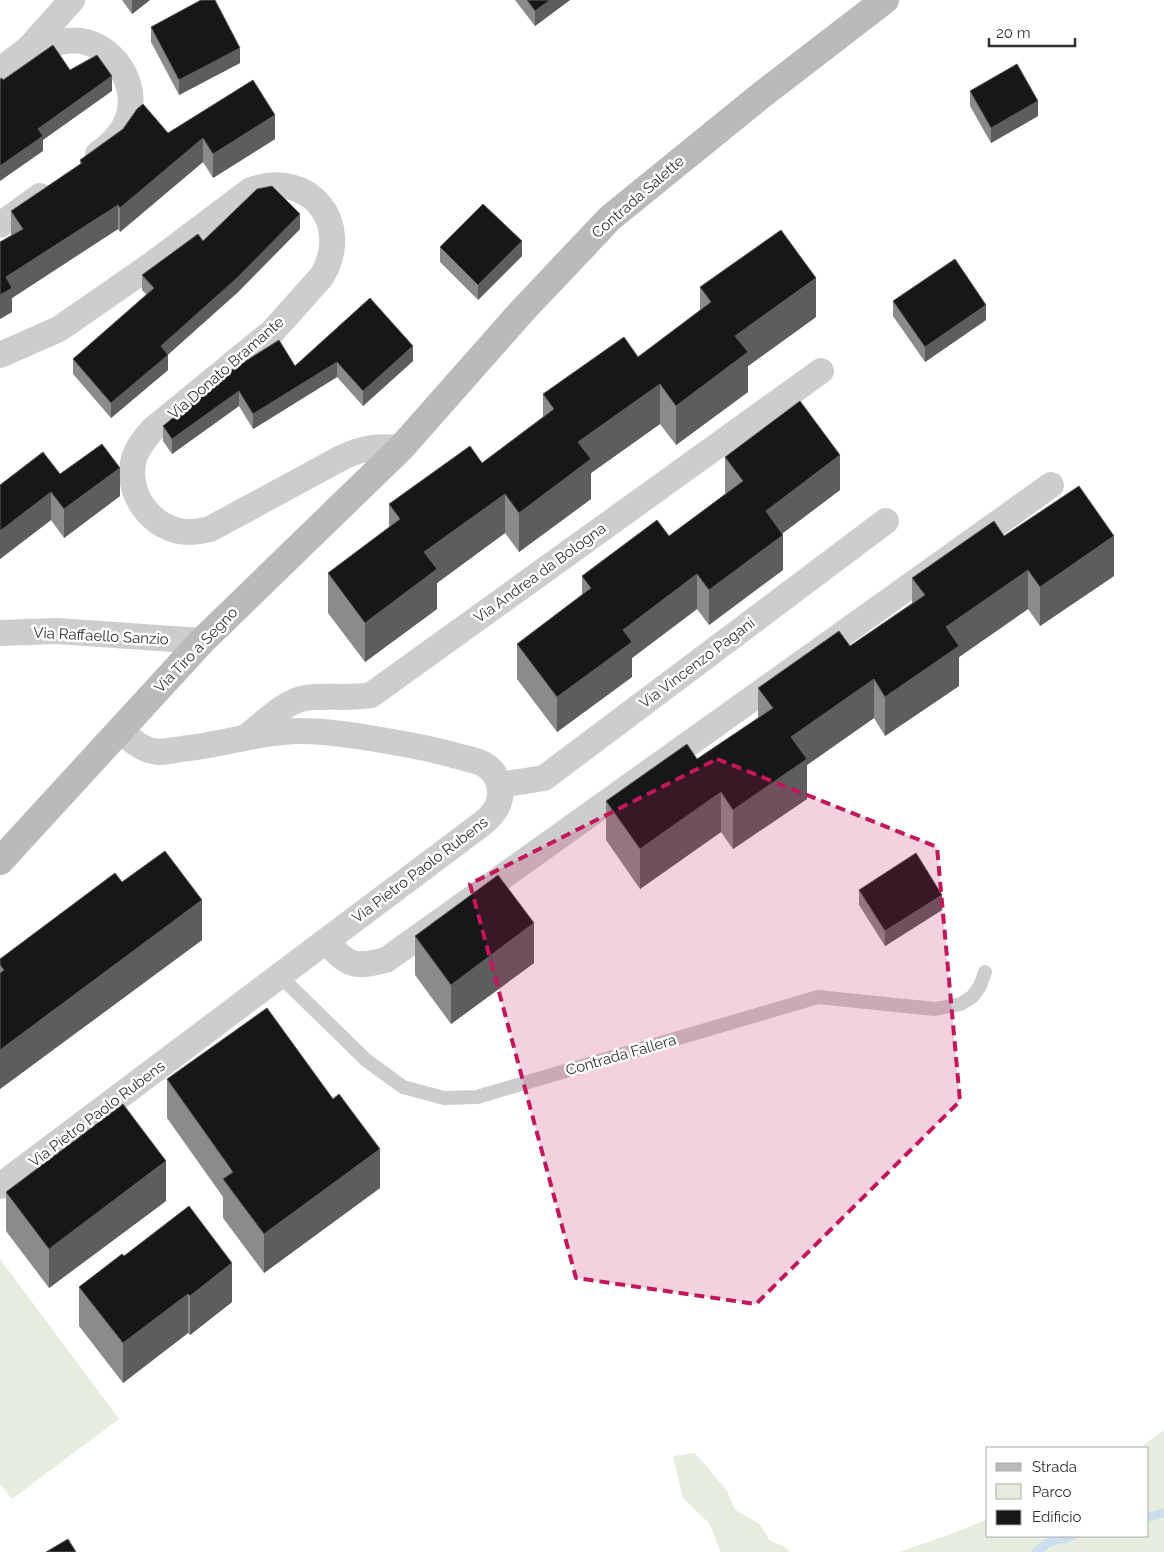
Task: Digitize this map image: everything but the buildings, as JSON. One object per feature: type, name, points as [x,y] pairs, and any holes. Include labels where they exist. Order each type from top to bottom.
[{"type":"main road","name":"Contrada Salette","points":[[401,448],[524,310],[610,218],[759,97],[885,0]]},
{"type":"main road","name":"Via Tiro a Segno","points":[[0,861],[202,641],[401,448]]},
{"type":"street","points":[[0,70],[28,49],[72,0]]},
{"type":"street","points":[[0,225],[114,142],[125,126],[131,107],[130,90],[125,73],[111,55],[97,46],[82,41],[68,40],[40,48],[28,49]]},
{"type":"street","name":"Via Donato Bramante","points":[[0,355],[59,329],[154,264],[251,190],[277,184],[292,186],[306,193],[319,204],[327,216],[332,229],[333,243],[332,257],[328,267],[273,331],[152,430],[141,443],[136,453],[133,471],[135,492],[146,512],[157,522],[170,528],[190,532],[210,529],[305,477],[362,449],[379,446],[401,448]]},
{"type":"street","name":"Via Andrea da Bologna","points":[[246,737],[284,708],[303,698],[354,698],[371,695],[821,371]]},
{"type":"street","points":[[326,942],[338,955],[350,963],[366,965],[386,960],[1051,485]]},
{"type":"street","name":"Via Vincenzo Pagani","points":[[500,786],[544,778],[886,521]]},
{"type":"street","name":"Via Raffaello Sanzio","points":[[0,633],[57,630],[202,641]]},
{"type":"street","points":[[120,731],[140,747],[159,752],[208,746],[246,737],[283,732],[327,732],[388,740],[429,748],[480,762],[496,776],[500,786]]},
{"type":"street","name":"Via Pietro Paolo Rubens","points":[[0,1186],[488,819],[499,805],[500,786]]},
{"type":"lane","name":"Contrada Fallera","points":[[280,976],[366,1060],[404,1087],[444,1098],[476,1097],[818,997],[935,1009],[961,1004],[973,996],[980,986],[985,972]]},
{"type":"highlighted area","points":[[717,759],[937,847],[960,1101],[756,1304],[576,1278],[470,884]]},
{"type":"green space","points":[[0,1259],[119,1419],[12,1499],[0,1486]]},
{"type":"green space","points":[[1164,1430],[1164,1552],[899,1552],[986,1520],[986,1537],[1149,1537],[1149,1447],[1141,1447]]},
{"type":"green space","points":[[695,1453],[727,1491],[735,1510],[760,1524],[769,1540],[785,1547],[790,1552],[721,1552],[709,1523],[683,1498],[673,1456]]},
{"type":"waterway","points":[[1149,1517],[1164,1513]]},
{"type":"waterway","points":[[1036,1552],[1049,1542],[1069,1537]]}]
